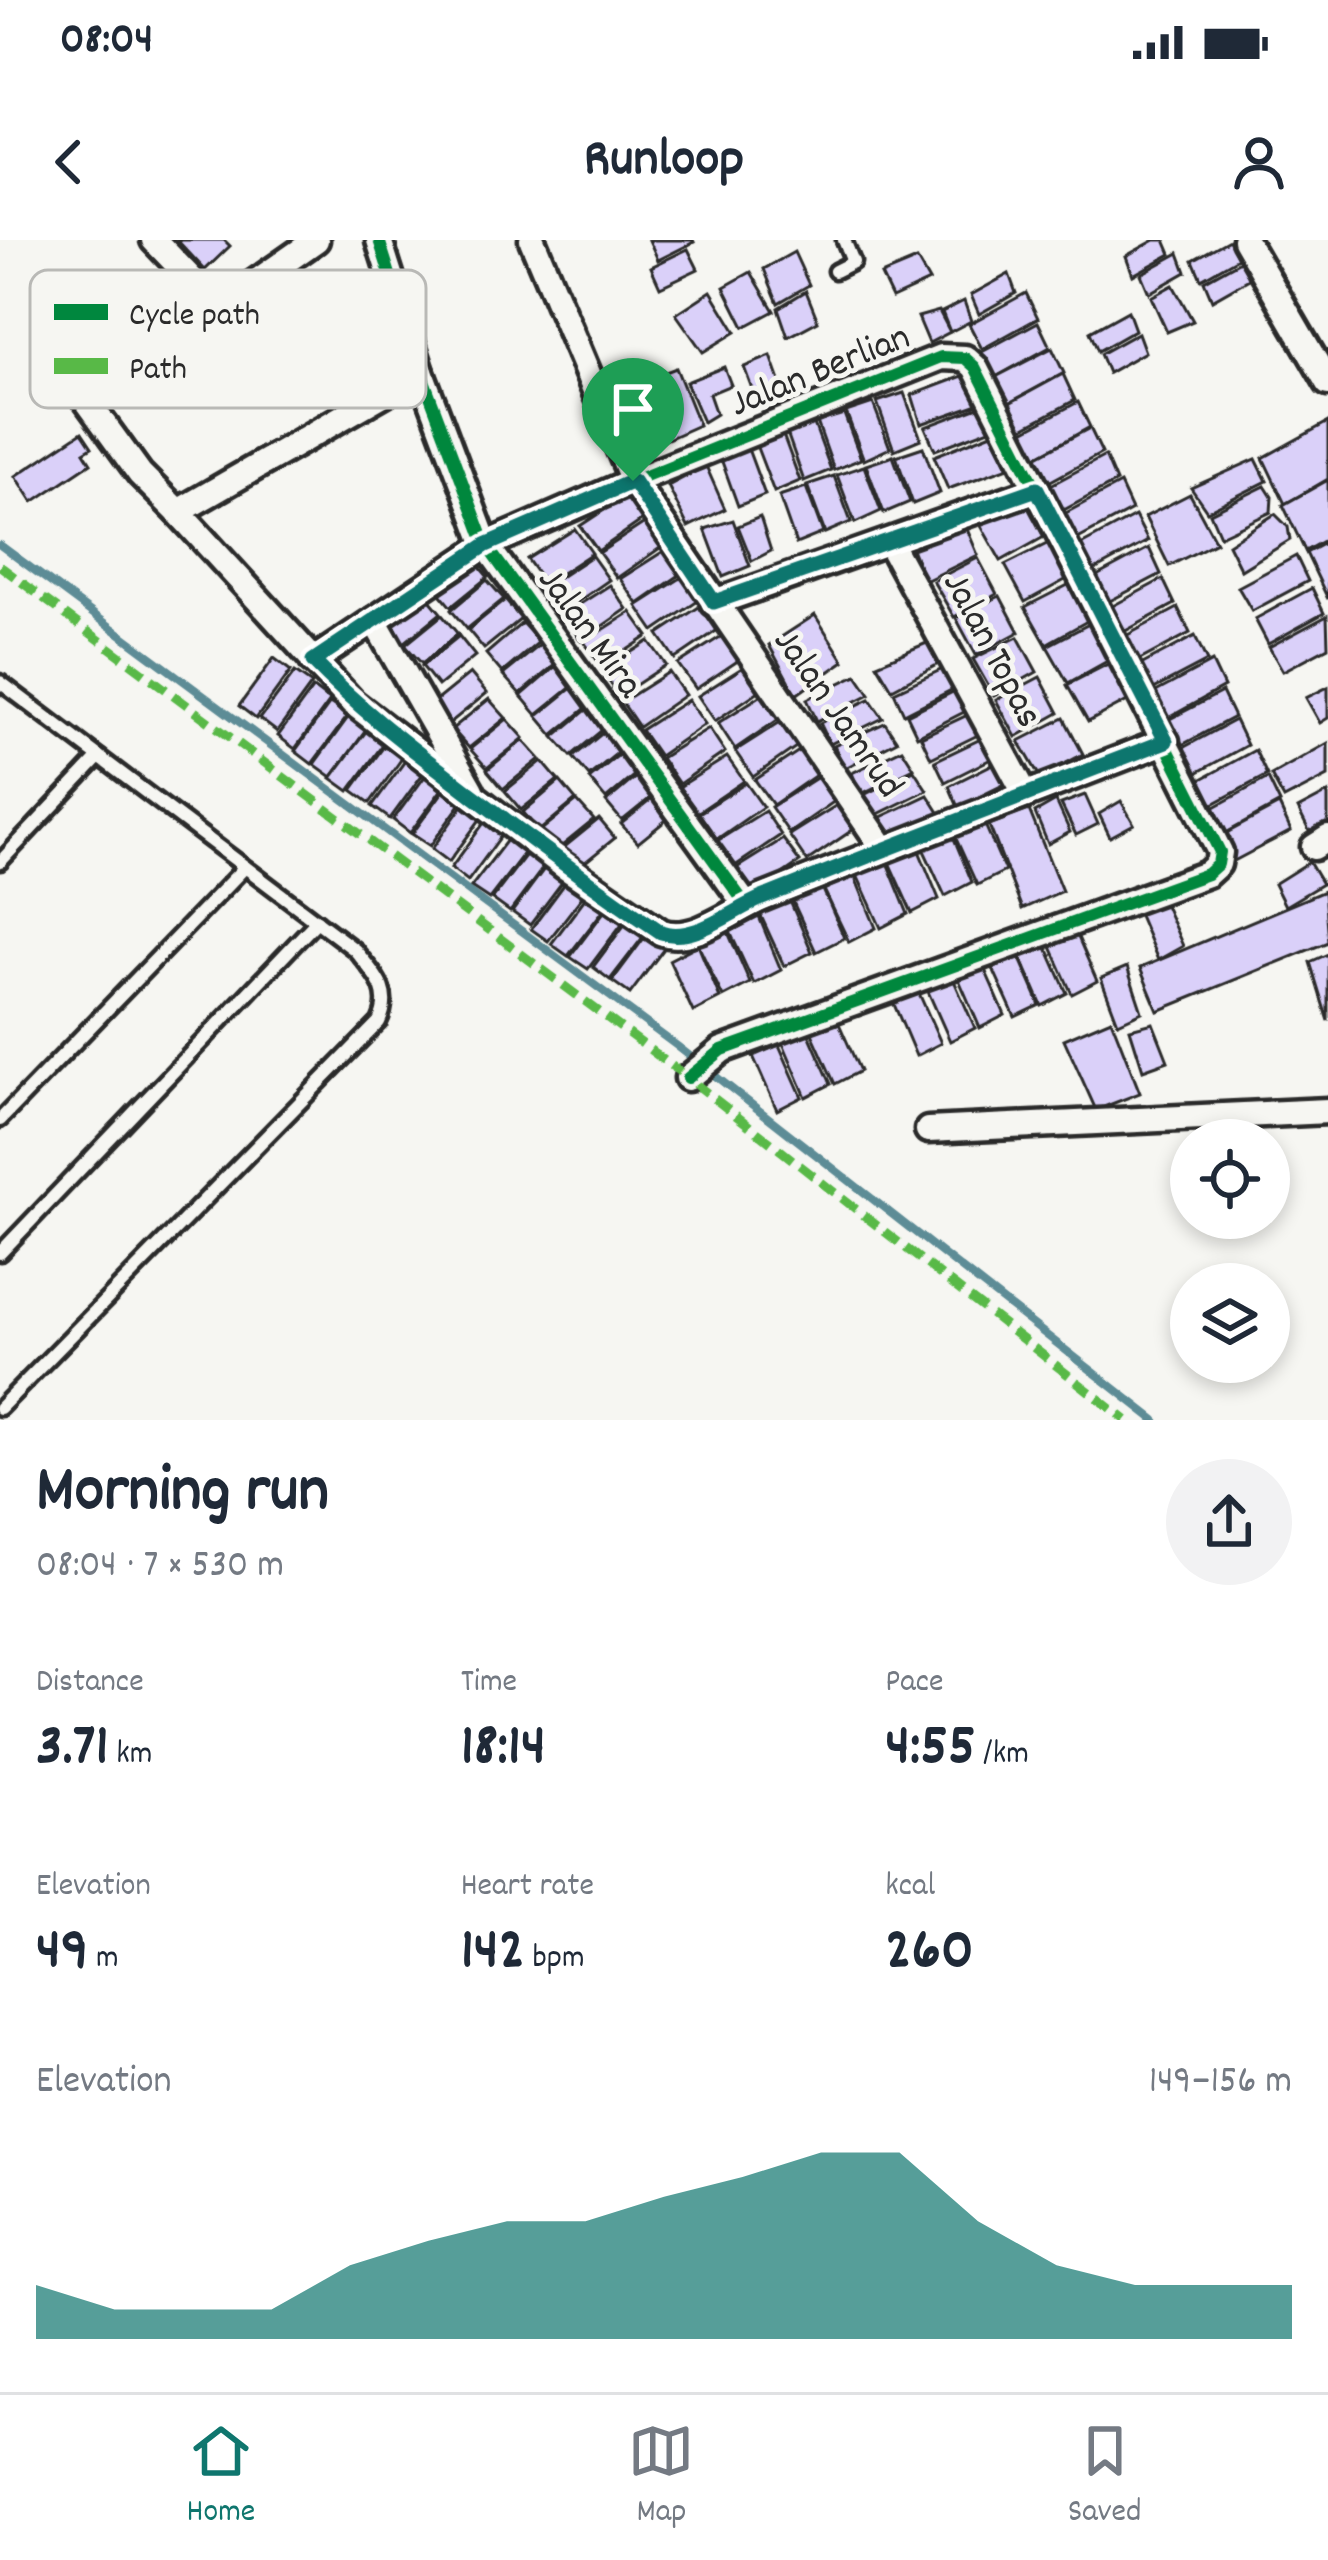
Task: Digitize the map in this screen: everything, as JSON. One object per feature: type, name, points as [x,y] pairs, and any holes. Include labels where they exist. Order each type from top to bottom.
[{"type":"street","points":[[154,240],[181,270]]},
{"type":"street","points":[[272,270],[316,240]]},
{"type":"street","name":"Jalan Mira","points":[[379,240],[389,270]]},
{"type":"street","name":"Jalan Jamrud","points":[[532,240],[633,481],[884,849]]},
{"type":"street","points":[[1245,240],[1326,373]]},
{"type":"street","name":"Jalan Berlian","points":[[633,481],[941,357],[965,358],[982,377],[1220,851],[1218,864],[1207,874],[778,1028],[722,1050],[690,1076]]},
{"type":"street","name":"Jalan Mira","points":[[426,385],[486,545],[746,904]]},
{"type":"street","points":[[92,408],[140,474],[352,702],[564,866],[673,937],[884,849],[1166,741]]},
{"type":"street","points":[[178,512],[359,408]]},
{"type":"street","points":[[313,661],[486,545],[633,481]]},
{"type":"street","points":[[714,602],[1037,489]]},
{"type":"street","name":"Jalan Topas","points":[[890,542],[1026,795]]},
{"type":"street","points":[[374,620],[475,797]]},
{"type":"street","points":[[928,1130],[1328,1111]]},
{"type":"lane","points":[[835,271],[853,262],[844,240]]},
{"type":"lane","points":[[0,682],[356,950],[382,983],[387,1007],[380,1022],[0,1408]]},
{"type":"lane","points":[[0,862],[99,757]]},
{"type":"lane","points":[[0,1120],[245,867]]},
{"type":"lane","points":[[0,1253],[317,921]]},
{"type":"building","points":[[177,240],[224,240],[230,246],[205,270]]},
{"type":"building","points":[[649,240],[693,240],[694,242],[658,260]]},
{"type":"building","points":[[1155,240],[1165,240],[1171,254],[1133,275],[1126,256]]},
{"type":"building","points":[[1229,240],[1238,258],[1201,279],[1193,260]]},
{"type":"building","points":[[688,249],[698,269],[660,287],[651,267]]},
{"type":"building","points":[[794,252],[809,285],[778,303],[764,269]]},
{"type":"building","points":[[1179,253],[1186,272],[1149,293],[1141,274]]},
{"type":"building","points":[[917,260],[929,281],[892,298],[881,275]]},
{"type":"building","points":[[1242,260],[1249,279],[1212,300],[1204,281]]},
{"type":"building","points":[[751,272],[774,311],[744,327],[724,287]]},
{"type":"building","points":[[1009,274],[1016,293],[979,314],[971,295]]},
{"type":"building","points":[[1173,285],[1193,321],[1167,332],[1151,297]]},
{"type":"building","points":[[711,291],[736,332],[703,352],[676,314]]},
{"type":"building","points":[[806,291],[818,321],[788,337],[778,308]]},
{"type":"building","points":[[1026,293],[1038,318],[982,349],[969,324]]},
{"type":"building","points":[[964,301],[971,321],[950,332],[942,312]]},
{"type":"building","points":[[939,311],[950,332],[929,343],[918,317]]},
{"type":"building","points":[[1128,311],[1135,330],[1098,351],[1090,332]]},
{"type":"building","points":[[1038,322],[1050,347],[994,378],[980,353]]},
{"type":"building","points":[[1138,333],[1145,352],[1108,373],[1100,354]]},
{"type":"building","points":[[1052,348],[1064,373],[1007,404],[994,378]]},
{"type":"building","points":[[771,356],[784,392],[757,402],[744,367]]},
{"type":"building","points":[[724,367],[731,385],[709,394],[716,414],[703,422],[686,382]]},
{"type":"building","points":[[676,368],[699,425],[643,450],[616,391]]},
{"type":"building","points":[[968,374],[981,403],[921,424],[912,395]]},
{"type":"building","points":[[1063,374],[1075,400],[1019,430],[1006,405]]},
{"type":"building","points":[[904,393],[921,439],[894,450],[877,402]]},
{"type":"building","points":[[1078,402],[1090,427],[1034,458],[1020,433]]},
{"type":"building","points":[[873,403],[890,448],[864,460],[846,412]]},
{"type":"building","points":[[981,406],[990,429],[935,450],[925,427]]},
{"type":"building","points":[[844,414],[861,459],[834,470],[817,422]]},
{"type":"building","points":[[1328,422],[1328,479],[1285,504],[1263,458]]},
{"type":"building","points":[[814,424],[831,470],[804,481],[787,433]]},
{"type":"building","points":[[1090,428],[1102,453],[1045,484],[1032,459]]},
{"type":"building","points":[[82,432],[92,447],[84,452],[91,463],[33,502],[16,476]]},
{"type":"building","points":[[992,433],[1009,467],[948,489],[934,456]]},
{"type":"building","points":[[783,435],[800,481],[774,492],[756,445]]},
{"type":"building","points":[[923,447],[940,493],[913,504],[896,456]]},
{"type":"building","points":[[748,449],[765,495],[738,506],[721,459]]},
{"type":"building","points":[[893,456],[910,502],[884,513],[866,465]]},
{"type":"building","points":[[1105,456],[1116,482],[1060,512],[1047,487]]},
{"type":"building","points":[[1256,459],[1267,481],[1207,511],[1191,488]]},
{"type":"building","points":[[706,466],[725,509],[688,527],[668,486]]},
{"type":"building","points":[[864,466],[881,511],[855,523],[837,475]]},
{"type":"building","points":[[834,476],[851,522],[825,533],[807,485]]},
{"type":"building","points":[[1328,480],[1328,538],[1305,551],[1283,505]]},
{"type":"building","points":[[1120,484],[1132,510],[1076,540],[1062,515]]},
{"type":"building","points":[[1265,486],[1272,497],[1271,512],[1220,536],[1210,513]]},
{"type":"building","points":[[806,487],[823,533],[796,544],[779,496]]},
{"type":"building","points":[[1190,494],[1216,542],[1169,566],[1145,517]]},
{"type":"building","points":[[627,495],[644,519],[598,551],[580,526]]},
{"type":"building","points":[[1025,502],[1044,537],[1001,561],[980,524]]},
{"type":"building","points":[[1275,514],[1288,527],[1290,540],[1241,570],[1228,544]]},
{"type":"building","points":[[1135,516],[1148,541],[1091,572],[1077,547]]},
{"type":"building","points":[[760,517],[771,551],[752,561],[738,526]]},
{"type":"building","points":[[733,520],[750,566],[723,577],[705,529]]},
{"type":"building","points":[[646,522],[663,546],[617,578],[599,553]]},
{"type":"building","points":[[964,522],[978,555],[925,581],[911,546]]},
{"type":"building","points":[[575,529],[592,553],[545,584],[527,559]]},
{"type":"building","points":[[1328,541],[1328,599],[1306,553]]},
{"type":"building","points":[[1049,543],[1069,578],[1025,602],[1005,565]]},
{"type":"building","points":[[1149,548],[1161,574],[1104,604],[1091,579]]},
{"type":"building","points":[[667,549],[684,572],[638,604],[620,579]]},
{"type":"building","points":[[592,556],[609,580],[563,612],[545,587]]},
{"type":"building","points":[[1296,556],[1308,581],[1252,611],[1238,587]]},
{"type":"building","points":[[472,558],[488,577],[451,607],[435,588]]},
{"type":"building","points":[[978,558],[997,594],[954,617],[933,581]]},
{"type":"building","points":[[684,576],[701,599],[654,631],[637,606]]},
{"type":"building","points":[[1163,579],[1175,604],[1118,635],[1105,610]]},
{"type":"building","points":[[487,580],[504,599],[467,629],[451,610]]},
{"type":"building","points":[[1070,584],[1089,620],[1046,644],[1025,607]]},
{"type":"building","points":[[610,585],[627,609],[581,641],[563,615]]},
{"type":"building","points":[[1312,588],[1324,613],[1268,644],[1255,619]]},
{"type":"building","points":[[425,594],[441,613],[404,643],[388,624]]},
{"type":"building","points":[[1000,596],[1019,632],[976,655],[956,618]]},
{"type":"building","points":[[505,600],[521,619],[484,649],[468,630]]},
{"type":"building","points":[[705,603],[722,627],[675,659],[658,634]]},
{"type":"building","points":[[1178,608],[1190,633],[1134,663],[1120,639]]},
{"type":"building","points":[[631,612],[648,636],[602,667],[584,642]]},
{"type":"building","points":[[442,615],[458,634],[422,664],[405,645]]},
{"type":"building","points":[[815,615],[844,661],[796,695],[769,645]]},
{"type":"building","points":[[1327,616],[1328,647],[1283,671],[1269,647]]},
{"type":"building","points":[[522,623],[539,642],[502,673],[486,654]]},
{"type":"building","points":[[1091,623],[1111,659],[1068,683],[1047,646]]},
{"type":"building","points":[[725,634],[742,658],[696,689],[678,664]]},
{"type":"building","points":[[459,636],[475,656],[438,686],[422,666]]},
{"type":"building","points":[[1195,636],[1207,661],[1150,691],[1137,667]]},
{"type":"building","points":[[1018,637],[1037,672],[994,696],[973,659]]},
{"type":"building","points":[[934,640],[946,660],[892,689],[877,664]]},
{"type":"building","points":[[649,641],[666,665],[619,696],[602,671]]},
{"type":"building","points":[[540,645],[556,664],[520,694],[503,675]]},
{"type":"building","points":[[274,658],[291,671],[256,719],[239,706]]},
{"type":"building","points":[[1112,662],[1131,699],[1088,722],[1067,685]]},
{"type":"building","points":[[1212,662],[1224,687],[1168,718],[1154,693]]},
{"type":"building","points":[[557,665],[574,685],[537,715],[521,696]]},
{"type":"building","points":[[745,666],[762,689],[715,721],[698,696]]},
{"type":"building","points":[[945,668],[957,687],[904,714],[894,692]]},
{"type":"building","points":[[295,672],[312,684],[277,732],[260,719]]},
{"type":"building","points":[[669,672],[685,695],[639,727],[622,702]]},
{"type":"building","points":[[470,673],[487,693],[450,723],[433,703]]},
{"type":"building","points":[[857,675],[870,694],[817,721],[807,699]]},
{"type":"building","points":[[1040,677],[1059,713],[1016,737],[996,700]]},
{"type":"building","points":[[574,686],[590,705],[553,735],[537,716]]},
{"type":"building","points":[[1328,687],[1328,718],[1320,723],[1306,698]]},
{"type":"building","points":[[313,688],[330,701],[295,749],[278,736]]},
{"type":"building","points":[[957,690],[970,709],[917,736],[907,715]]},
{"type":"building","points":[[1222,692],[1234,717],[1178,747],[1164,722]]},
{"type":"building","points":[[765,693],[782,717],[735,749],[718,723]]},
{"type":"building","points":[[489,699],[506,718],[469,748],[452,729]]},
{"type":"building","points":[[870,699],[883,718],[830,744],[820,723]]},
{"type":"building","points":[[688,700],[705,724],[659,756],[641,730]]},
{"type":"building","points":[[330,703],[348,716],[312,764],[295,751]]},
{"type":"building","points":[[591,706],[607,726],[571,756],[554,737]]},
{"type":"building","points":[[972,713],[984,732],[931,758],[921,737]]},
{"type":"building","points":[[349,716],[367,729],[332,777],[314,764]]},
{"type":"building","points":[[1064,718],[1083,754],[1040,777],[1019,741]]},
{"type":"building","points":[[507,719],[524,738],[487,768],[470,749]]},
{"type":"building","points":[[1235,720],[1247,745],[1191,776],[1177,751]]},
{"type":"building","points":[[782,721],[799,745],[753,777],[735,751]]},
{"type":"building","points":[[885,723],[897,741],[845,768],[834,746]]},
{"type":"building","points":[[610,727],[626,746],[589,776],[573,757]]},
{"type":"building","points":[[709,728],[725,752],[679,784],[661,758]]},
{"type":"building","points":[[367,730],[384,743],[349,791],[331,778]]},
{"type":"building","points":[[985,737],[997,756],[945,782],[935,761]]},
{"type":"building","points":[[523,740],[540,759],[503,789],[487,770]]},
{"type":"building","points":[[387,742],[405,754],[370,803],[352,790]]},
{"type":"building","points":[[1328,743],[1328,776],[1284,799],[1271,775]]},
{"type":"building","points":[[626,749],[643,768],[606,799],[589,779]]},
{"type":"building","points":[[802,749],[819,773],[773,805],[755,780]]},
{"type":"building","points":[[902,749],[914,768],[861,794],[852,773]]},
{"type":"building","points":[[1255,750],[1267,775],[1211,805],[1198,781]]},
{"type":"building","points":[[727,757],[744,781],[697,813],[679,787]]},
{"type":"building","points":[[407,758],[425,771],[390,819],[372,806]]},
{"type":"building","points":[[542,761],[558,780],[521,810],[505,791]]},
{"type":"building","points":[[999,761],[1011,781],[958,807],[949,786]]},
{"type":"building","points":[[914,770],[927,790],[874,816],[864,795]]},
{"type":"building","points":[[643,771],[659,791],[622,821],[606,802]]},
{"type":"building","points":[[428,772],[445,785],[410,833],[393,820]]},
{"type":"building","points":[[818,777],[835,801],[789,833],[771,807]]},
{"type":"building","points":[[1268,778],[1280,803],[1224,834],[1211,809]]},
{"type":"building","points":[[560,781],[576,800],[539,831],[523,812]]},
{"type":"building","points":[[746,783],[763,807],[717,839],[699,813]]},
{"type":"building","points":[[447,786],[465,798],[430,846],[412,834]]},
{"type":"building","points":[[1328,793],[1328,825],[1311,835],[1298,809]]},
{"type":"building","points":[[658,794],[675,813],[638,843],[621,824]]},
{"type":"building","points":[[928,795],[940,814],[887,840],[877,819]]},
{"type":"building","points":[[1085,795],[1098,824],[1076,835],[1061,804]]},
{"type":"building","points":[[466,801],[484,814],[449,862],[432,849]]},
{"type":"building","points":[[577,801],[594,820],[557,850],[540,831]]},
{"type":"building","points":[[1056,801],[1070,832],[1048,844],[1035,813]]},
{"type":"building","points":[[1121,801],[1134,824],[1110,837],[1099,814]]},
{"type":"building","points":[[837,805],[854,829],[807,861],[789,835]]},
{"type":"building","points":[[1279,805],[1291,831],[1234,861],[1221,836]]},
{"type":"building","points":[[1029,810],[1062,891],[1022,909],[989,825]]},
{"type":"building","points":[[765,811],[781,835],[735,866],[717,841]]},
{"type":"building","points":[[982,818],[1005,871],[977,885],[953,832]]},
{"type":"building","points":[[599,819],[615,838],[578,868],[562,849]]},
{"type":"building","points":[[486,820],[504,832],[468,881],[451,868]]},
{"type":"building","points":[[950,829],[972,882],[945,896],[921,844]]},
{"type":"building","points":[[783,839],[800,862],[753,894],[735,869]]},
{"type":"building","points":[[507,840],[525,852],[489,899],[471,887]]},
{"type":"building","points":[[917,846],[939,899],[912,913],[888,860]]},
{"type":"building","points":[[528,852],[546,864],[510,912],[492,899]]},
{"type":"building","points":[[886,860],[908,914],[881,928],[857,875]]},
{"type":"building","points":[[1309,862],[1322,884],[1285,906],[1274,884]]},
{"type":"building","points":[[547,865],[566,877],[530,925],[512,912]]},
{"type":"building","points":[[854,875],[876,928],[849,942],[824,890]]},
{"type":"building","points":[[566,882],[585,893],[548,941],[531,929]]},
{"type":"building","points":[[821,885],[844,938],[816,952],[792,900]]},
{"type":"building","points":[[1324,891],[1328,942],[1158,1011],[1140,968]]},
{"type":"building","points":[[1160,894],[1183,946],[1158,960],[1135,906]]},
{"type":"building","points":[[586,897],[605,908],[568,956],[551,944]]},
{"type":"building","points":[[789,899],[812,952],[784,966],[760,914]]},
{"type":"building","points":[[606,909],[624,921],[588,969],[570,957]]},
{"type":"building","points":[[759,917],[781,970],[754,984],[730,932]]},
{"type":"building","points":[[628,920],[647,932],[610,980],[593,967]]},
{"type":"building","points":[[1074,928],[1097,981],[1072,994],[1048,940]]},
{"type":"building","points":[[727,930],[750,983],[723,997],[698,945]]},
{"type":"building","points":[[647,934],[666,946],[630,994],[612,981]]},
{"type":"building","points":[[1044,941],[1067,993],[1042,1006],[1019,953]]},
{"type":"building","points":[[698,945],[720,998],[693,1012],[669,960]]},
{"type":"building","points":[[1017,952],[1040,1005],[1015,1017],[991,964]]},
{"type":"building","points":[[1328,954],[1328,1021],[1310,962]]},
{"type":"building","points":[[982,963],[1005,1015],[980,1028],[957,975]]},
{"type":"building","points":[[1127,967],[1142,1012],[1118,1023],[1101,978]]},
{"type":"building","points":[[952,976],[975,1028],[950,1041],[926,987]]},
{"type":"building","points":[[918,991],[941,1043],[916,1056],[893,1002]]},
{"type":"building","points":[[837,1019],[860,1071],[835,1084],[811,1031]]},
{"type":"building","points":[[1111,1019],[1140,1093],[1096,1110],[1064,1039]]},
{"type":"building","points":[[1153,1023],[1168,1061],[1143,1070],[1130,1029]]},
{"type":"building","points":[[808,1032],[831,1084],[806,1097],[783,1043]]},
{"type":"building","points":[[779,1045],[802,1097],[777,1110],[753,1056]]},
{"type":"waterway","points":[[0,545],[677,1046],[1155,1420]]},
{"type":"marked path","points":[[0,566],[688,1078],[1126,1420]]},
{"type":"cycle path","points":[[379,240],[389,270]]},
{"type":"cycle path","points":[[313,661],[486,545],[941,357],[965,358],[975,367],[1220,852],[1218,864],[1207,874],[722,1050],[688,1078]]},
{"type":"cycle path","points":[[426,385],[486,545],[746,905]]},
{"type":"route","points":[[633,481],[714,602],[1037,489],[1166,741],[746,904],[691,933],[673,937],[661,932],[564,866],[417,754],[352,702],[313,661],[486,545],[633,481]]}]
